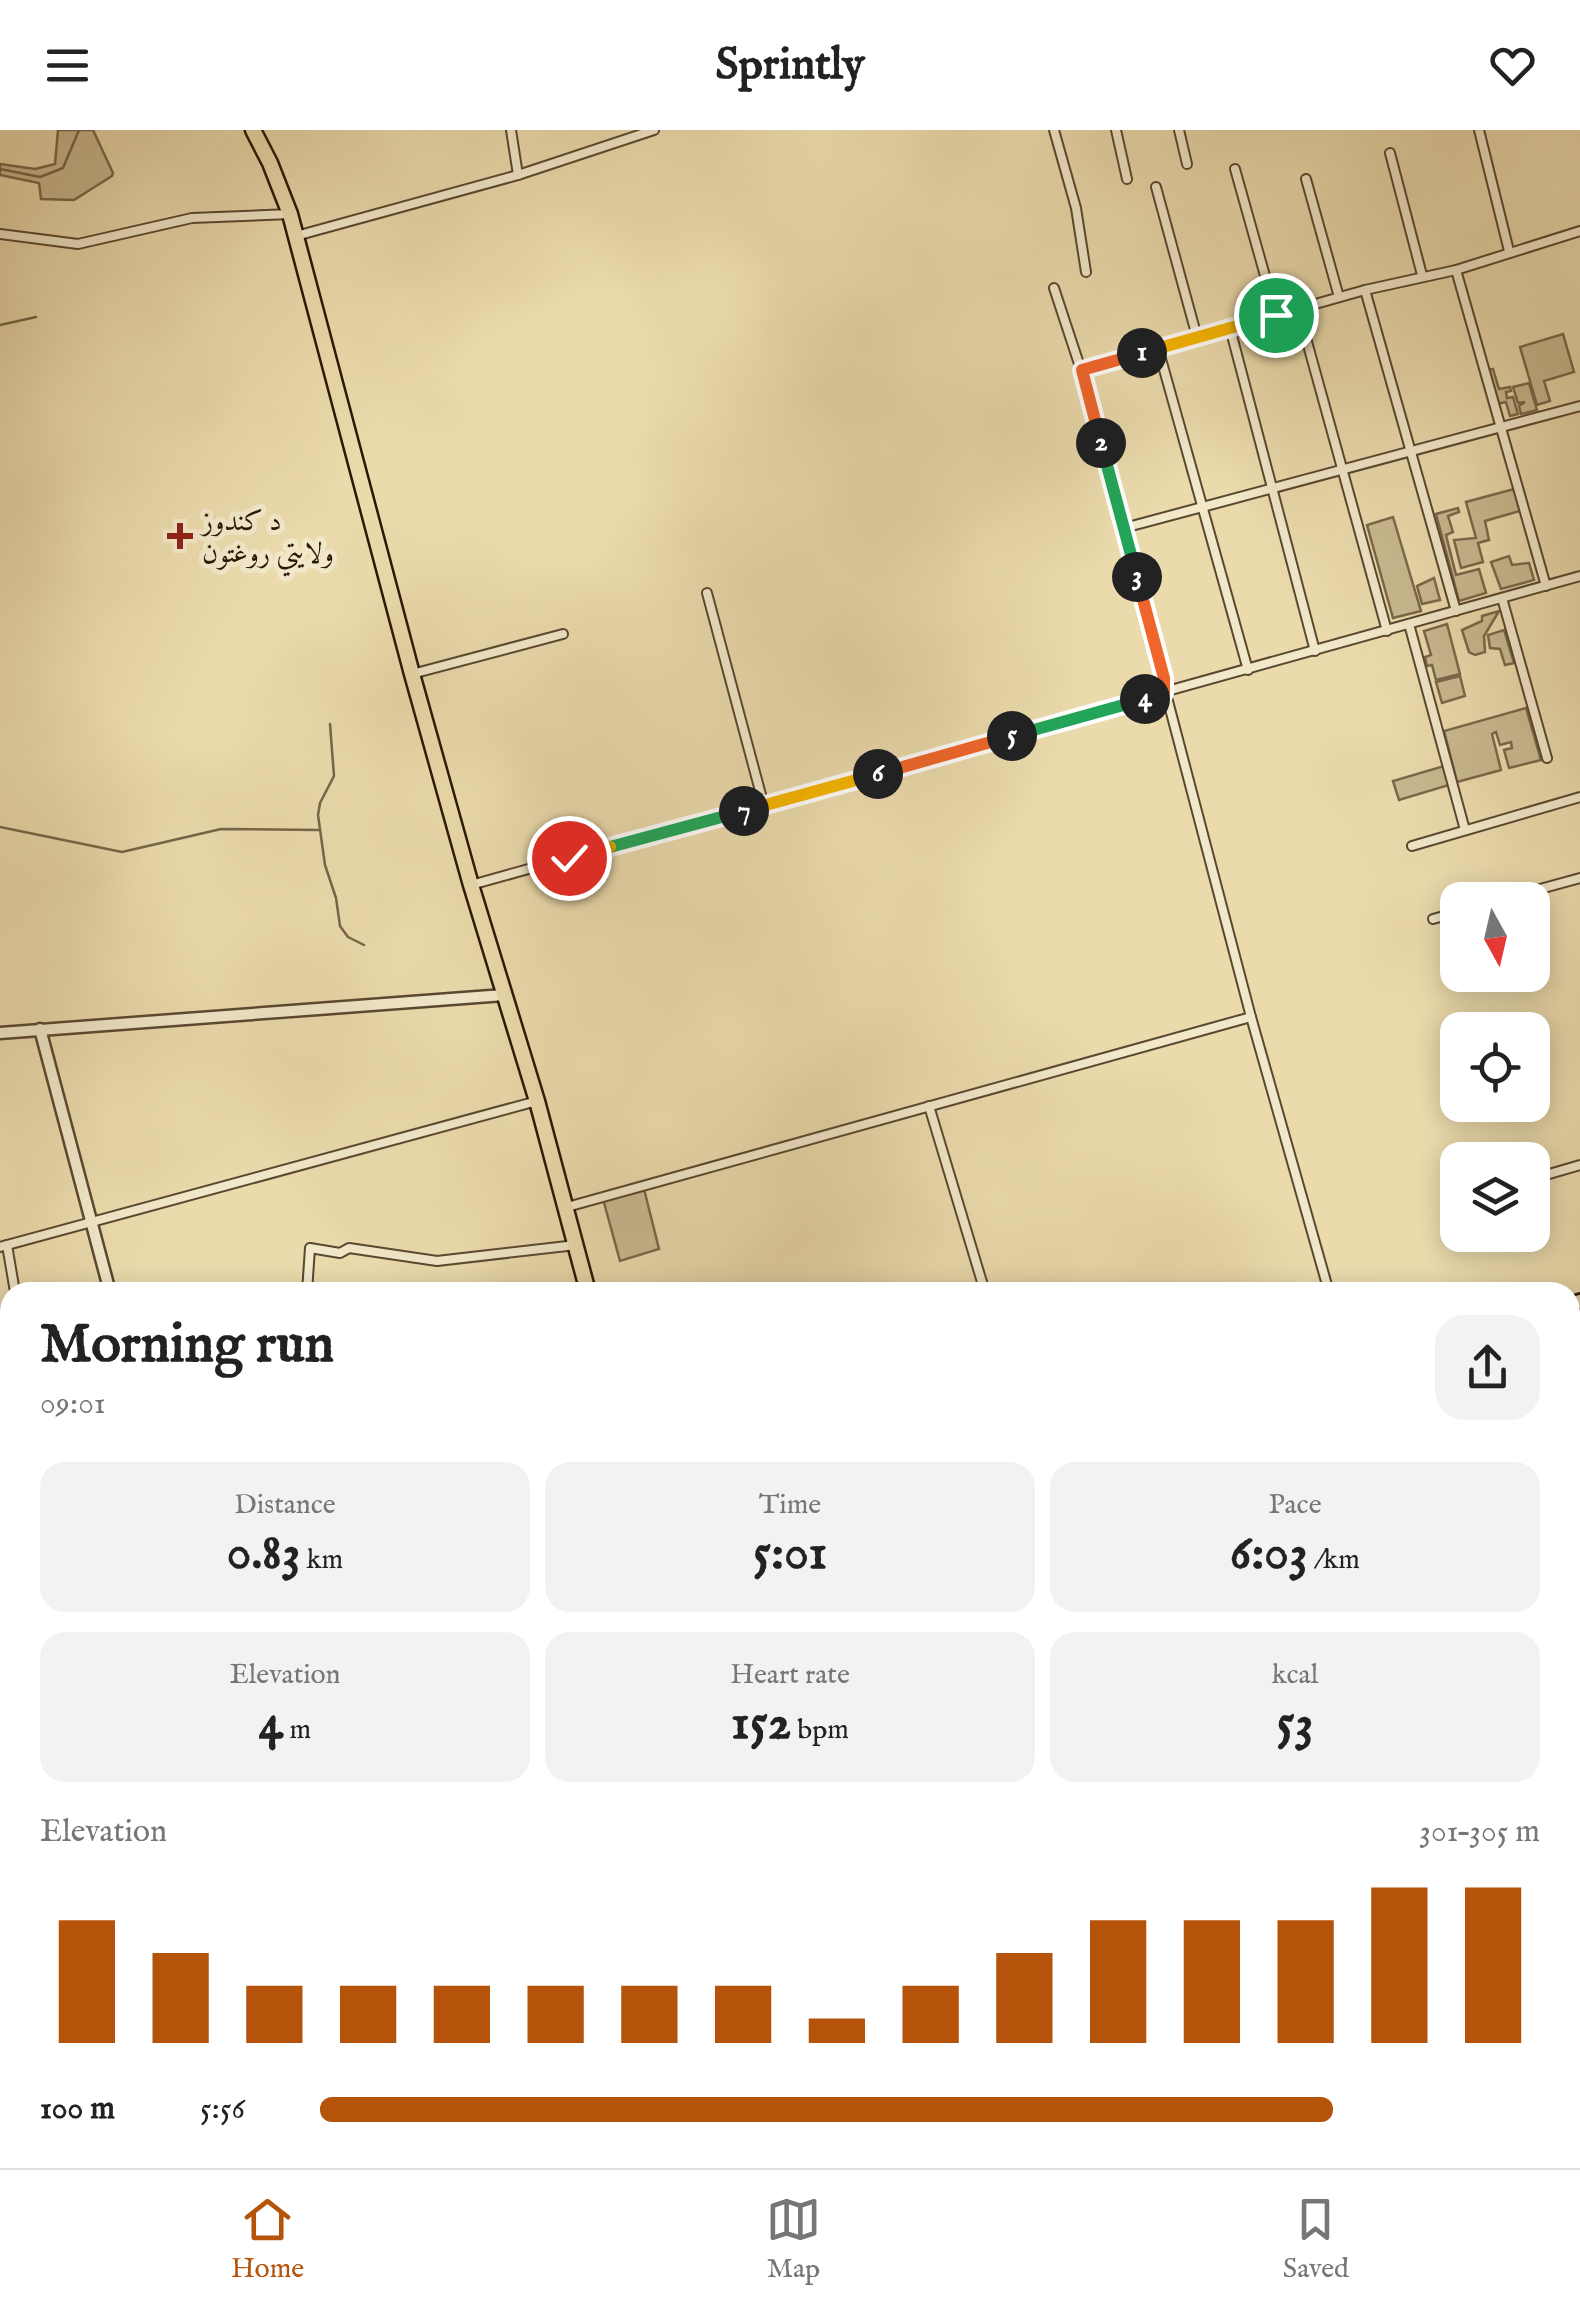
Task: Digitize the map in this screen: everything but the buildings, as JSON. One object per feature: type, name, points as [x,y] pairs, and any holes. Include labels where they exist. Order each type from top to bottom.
[{"type":"highway","points":[[253,130],[290,214],[412,674],[538,1102],[585,1282]]},
{"type":"street","points":[[511,130],[518,175]]},
{"type":"street","points":[[296,236],[518,175],[654,130]]},
{"type":"street","points":[[1054,130],[1076,208],[1086,272]]},
{"type":"street","points":[[1116,130],[1127,179]]},
{"type":"street","points":[[1179,130],[1187,164]]},
{"type":"street","points":[[1479,130],[1509,251]]},
{"type":"street","points":[[1390,153],[1422,275]]},
{"type":"street","points":[[1235,169],[1276,315]]},
{"type":"street","points":[[1306,180],[1339,297]]},
{"type":"street","points":[[1156,187],[1197,338]]},
{"type":"street","points":[[0,234],[78,244],[192,218],[290,214]]},
{"type":"street","points":[[1082,370],[1365,290],[1456,270],[1580,231]]},
{"type":"street","points":[[1456,270],[1546,586]]},
{"type":"street","points":[[1054,288],[1082,370],[1164,678],[1164,693],[1326,1282]]},
{"type":"street","points":[[1365,290],[1456,611]]},
{"type":"street","points":[[1298,309],[1388,630]]},
{"type":"street","points":[[1230,328],[1315,651]]},
{"type":"street","points":[[1158,348],[1248,670]]},
{"type":"street","points":[[1124,528],[1580,406]]},
{"type":"street","points":[[471,885],[1580,576]]},
{"type":"street","points":[[707,594],[764,806]]},
{"type":"street","points":[[1502,598],[1548,758]]},
{"type":"street","points":[[1409,624],[1465,830]]},
{"type":"street","points":[[412,674],[563,634]]},
{"type":"street","points":[[1412,846],[1580,797]]},
{"type":"street","points":[[1550,886],[1580,878]]},
{"type":"street","points":[[1434,919],[1440,917]]},
{"type":"street","points":[[0,1033],[504,995]]},
{"type":"street","points":[[567,1207],[1251,1017]]},
{"type":"street","points":[[40,1029],[107,1282]]},
{"type":"street","points":[[13,1282],[4,1246],[538,1102]]},
{"type":"street","points":[[929,1106],[982,1282]]},
{"type":"street","points":[[1550,1173],[1580,1165]]},
{"type":"street","points":[[308,1282],[310,1248],[340,1253],[350,1248],[438,1261],[576,1246]]},
{"type":"shaded area","points":[[58,130],[93,130],[112,176],[74,200],[41,199],[39,183],[0,175],[0,164],[35,169],[55,164]]},
{"type":"shaded area","points":[[1563,334],[1574,372],[1544,381],[1550,401],[1537,405],[1520,347]]},
{"type":"shaded area","points":[[1493,369],[1499,389],[1510,387],[1507,398],[1513,397],[1518,414],[1510,416],[1506,402],[1497,404],[1488,370]]},
{"type":"shaded area","points":[[1529,383],[1537,410],[1521,414],[1519,406],[1525,402],[1518,403],[1513,387]]},
{"type":"shaded area","points":[[1514,489],[1520,511],[1485,521],[1489,540],[1478,543],[1483,562],[1461,568],[1454,540],[1476,538],[1466,502]]},
{"type":"shaded area","points":[[1458,508],[1459,512],[1448,516],[1453,532],[1446,535],[1456,575],[1479,569],[1486,593],[1459,601],[1436,514]]},
{"type":"shaded area","points":[[1393,517],[1421,611],[1393,618],[1367,525]]},
{"type":"shaded area","points":[[1509,556],[1512,565],[1529,563],[1534,580],[1501,589],[1491,562]]},
{"type":"shaded area","points":[[1434,578],[1440,600],[1422,604],[1417,586]]},
{"type":"shaded area","points":[[1499,611],[1484,636],[1485,652],[1469,652],[1462,630],[1482,621],[1482,616]]},
{"type":"shaded area","points":[[1447,624],[1460,674],[1436,680],[1432,665],[1427,666],[1425,657],[1431,655],[1424,631]]},
{"type":"shaded area","points":[[1504,630],[1514,663],[1505,665],[1500,649],[1490,648],[1488,635]]},
{"type":"shaded area","points":[[1460,676],[1465,696],[1442,703],[1436,682]]},
{"type":"shaded area","points":[[1526,708],[1541,760],[1509,768],[1504,750],[1512,748],[1511,742],[1500,745],[1496,732],[1492,734],[1501,770],[1457,782],[1444,731]]},
{"type":"shaded area","points":[[1444,766],[1449,785],[1399,800],[1393,781]]},
{"type":"shaded area","points":[[644,1189],[659,1249],[620,1261],[603,1199]]},
{"type":"waterway","points":[[0,169],[40,177],[63,168],[79,130]]},
{"type":"waterway","points":[[0,325],[36,317]]},
{"type":"waterway","points":[[330,724],[334,776],[318,815],[325,865],[340,926],[348,937],[364,945]]},
{"type":"waterway","points":[[0,827],[122,852],[221,829],[319,830]]},
{"type":"place","name":"د کندوز ولایتي روغتون","points":[[180,536]]},
{"type":"route","points":[[569,858],[1164,693],[1164,678],[1082,370],[1276,315]]}]
